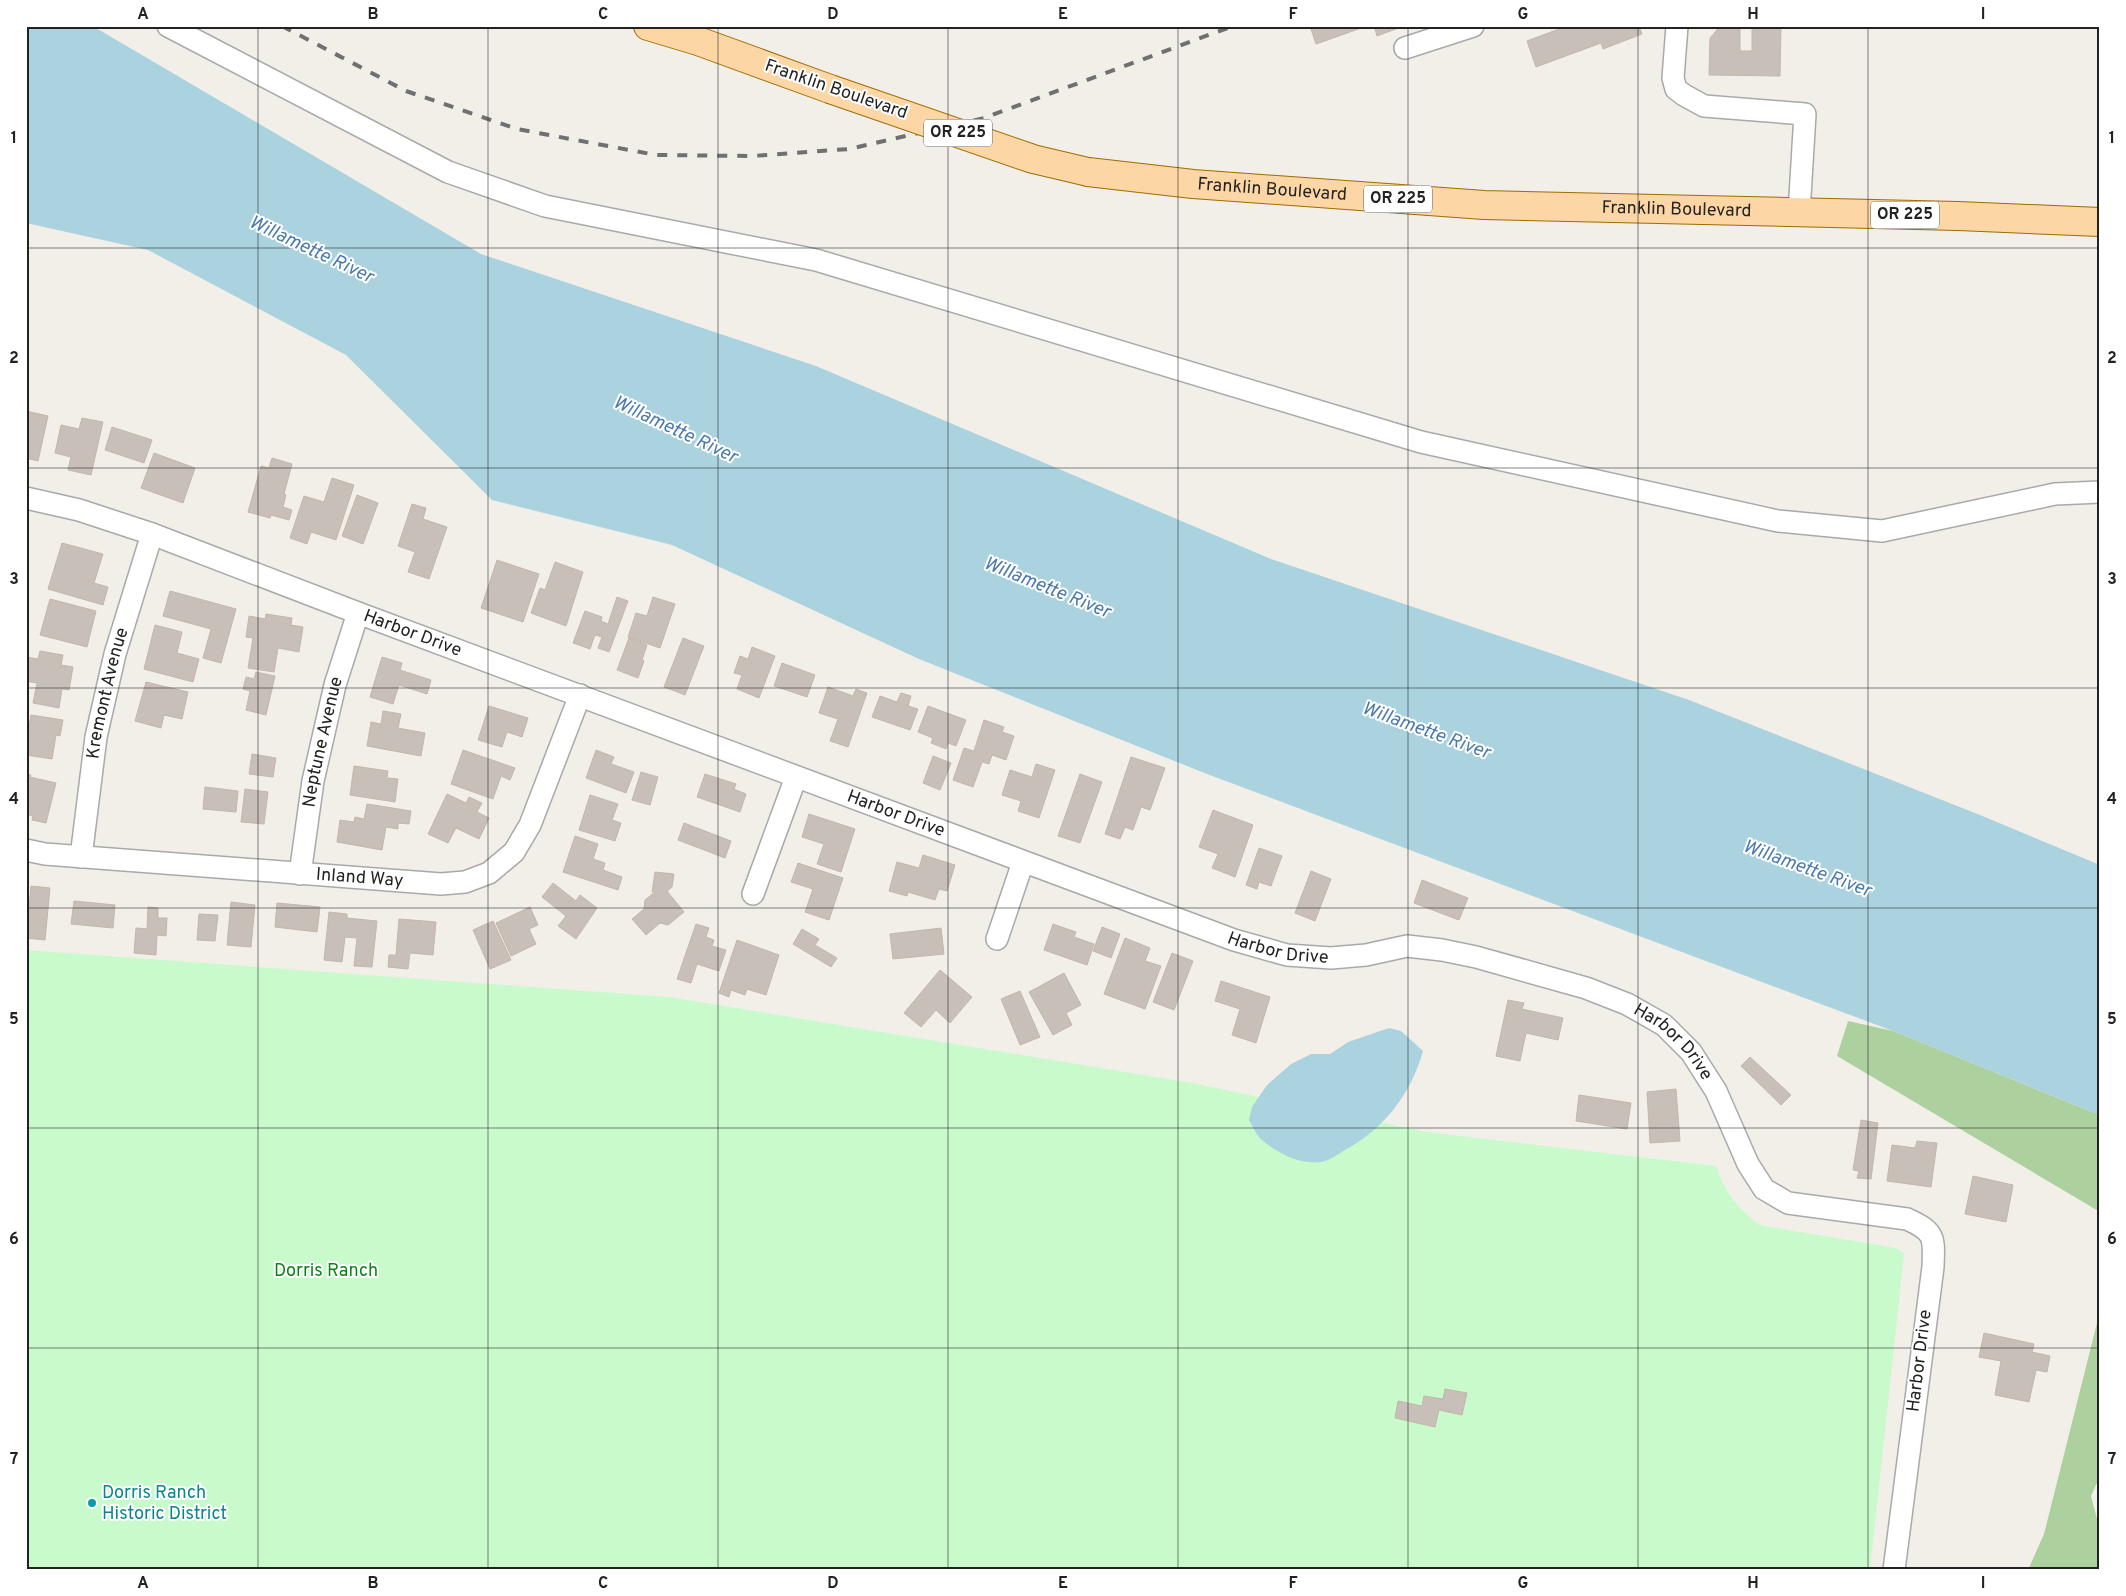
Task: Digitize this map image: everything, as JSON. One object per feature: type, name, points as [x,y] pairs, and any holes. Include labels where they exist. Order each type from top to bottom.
[{"type":"main road","name":"Franklin Boulevard","points":[[648,26],[698,41],[1033,159],[1088,172],[1193,184],[1484,205],[1958,216],[2100,222]]},
{"type":"street","points":[[168,26],[448,172],[545,206],[816,260],[1421,442],[1778,521],[1882,531],[2055,494],[2100,492]]},
{"type":"street","points":[[1405,48],[1473,26]]},
{"type":"street","points":[[1677,26],[1673,78],[1676,89],[1684,95],[1704,106],[1804,114],[1798,213]]},
{"type":"street","name":"Harbor Drive","points":[[26,498],[80,510],[152,534],[358,613],[1234,940],[1287,955],[1331,958],[1366,955],[1407,946],[1442,950],[1476,957],[1586,988],[1626,1004],[1664,1024],[1691,1052],[1716,1091],[1748,1164],[1764,1189],[1788,1203],[1907,1219],[1924,1226],[1934,1241],[1894,1570]]},
{"type":"street","name":"Kremont Avenue","points":[[82,857],[100,718],[115,654],[152,534]]},
{"type":"street","name":"Neptune Avenue","points":[[300,874],[313,781],[335,685],[358,613]]},
{"type":"street","name":"Inland Way","points":[[26,850],[45,854],[300,874],[441,884],[465,882],[489,873],[514,852],[530,825],[580,695]]},
{"type":"street","points":[[753,894],[796,777]]},
{"type":"street","points":[[997,939],[1023,862]]},
{"type":"green space","name":"Dorris Ranch","points":[[26,950],[669,997],[1192,1083],[1427,1132],[1716,1166],[1723,1184],[1733,1199],[1759,1225],[1896,1248],[1904,1254],[1870,1570],[26,1570]]},
{"type":"green space","points":[[1848,1021],[1893,1031],[2100,1115],[2100,1212],[1837,1056]]},
{"type":"green space","points":[[2100,1311],[2100,1476],[2091,1496],[2100,1530],[2100,1570],[2028,1570],[2044,1534]]},
{"type":"water","name":"Willamette River","points":[[26,26],[89,26],[96,28],[481,254],[816,366],[1271,559],[1689,700],[1980,815],[2100,865],[2100,1115],[1893,1031],[1207,774],[919,659],[672,545],[492,500],[346,355],[148,250],[26,223]]},
{"type":"water","points":[[1389,1028],[1401,1031],[1423,1051],[1418,1067],[1403,1096],[1384,1121],[1372,1132],[1330,1159],[1313,1162],[1305,1162],[1289,1157],[1268,1145],[1258,1136],[1249,1120],[1252,1107],[1267,1085],[1291,1064],[1311,1054],[1330,1054],[1348,1042]]},
{"type":"building","points":[[1310,26],[1367,26],[1316,44]]},
{"type":"building","points":[[1374,26],[1404,26],[1377,36]]},
{"type":"building","points":[[1567,26],[1639,26],[1642,34],[1603,49],[1601,43],[1536,67],[1527,41]]},
{"type":"building","points":[[1717,26],[1740,26],[1740,51],[1752,51],[1752,26],[1781,26],[1780,76],[1709,75],[1710,38],[1717,30]]},
{"type":"building","points":[[26,411],[48,416],[38,461],[26,458]]},
{"type":"building","points":[[82,418],[103,422],[91,475],[68,470],[71,457],[55,453],[61,425],[79,429]]},
{"type":"building","points":[[112,427],[152,440],[144,463],[105,450]]},
{"type":"building","points":[[154,453],[195,468],[183,503],[141,488]]},
{"type":"building","points":[[272,458],[292,464],[284,494],[286,495],[283,507],[292,510],[289,520],[271,515],[270,518],[248,512],[261,466],[269,468]]},
{"type":"building","points":[[332,478],[354,485],[336,540],[311,532],[307,544],[290,538],[304,496],[324,502]]},
{"type":"building","points":[[357,495],[378,503],[363,544],[342,536]]},
{"type":"building","points":[[412,504],[426,508],[423,519],[447,527],[429,579],[408,572],[415,552],[398,546]]},
{"type":"building","points":[[62,543],[103,554],[94,583],[108,587],[103,605],[48,589]]},
{"type":"building","points":[[497,560],[539,574],[523,622],[481,608]]},
{"type":"building","points":[[555,562],[583,572],[566,626],[531,613],[540,588],[545,590]]},
{"type":"building","points":[[170,591],[236,609],[221,663],[203,658],[211,629],[163,616]]},
{"type":"building","points":[[617,597],[628,601],[609,652],[598,648],[602,637],[595,635],[590,649],[573,643],[585,611],[602,617],[601,621],[608,624]]},
{"type":"building","points":[[653,597],[675,604],[660,648],[628,637],[636,613],[647,616]]},
{"type":"building","points":[[50,599],[96,611],[87,647],[40,635]]},
{"type":"building","points":[[266,614],[292,618],[291,625],[303,627],[299,652],[278,648],[274,672],[248,668],[253,638],[246,637],[249,616],[265,619]]},
{"type":"building","points":[[155,625],[182,632],[177,653],[199,659],[193,682],[144,669]]},
{"type":"building","points":[[629,638],[647,645],[638,678],[617,670]]},
{"type":"building","points":[[683,638],[704,646],[685,695],[664,687]]},
{"type":"building","points":[[752,647],[775,656],[759,698],[737,689],[742,675],[734,673],[740,656],[748,659]]},
{"type":"building","points":[[40,651],[63,655],[61,665],[73,667],[69,690],[62,689],[59,708],[33,703],[37,683],[26,681],[26,657],[38,659]]},
{"type":"building","points":[[382,657],[402,663],[400,670],[431,680],[427,694],[399,685],[393,704],[370,697]]},
{"type":"building","points":[[782,663],[815,675],[807,697],[774,686]]},
{"type":"building","points":[[256,672],[275,676],[266,715],[246,710],[250,691],[243,689],[246,677],[254,679]]},
{"type":"building","points":[[146,682],[188,692],[182,719],[164,715],[161,728],[135,721]]},
{"type":"building","points":[[828,687],[853,696],[856,689],[867,693],[848,747],[830,741],[838,719],[819,713]]},
{"type":"building","points":[[901,693],[911,696],[908,706],[918,709],[910,730],[872,717],[880,696],[897,702]]},
{"type":"building","points":[[489,706],[528,718],[522,737],[507,732],[502,747],[478,740]]},
{"type":"building","points":[[928,706],[966,720],[956,746],[948,743],[946,749],[931,743],[933,738],[918,732]]},
{"type":"building","points":[[383,711],[401,714],[398,728],[425,733],[421,756],[367,746],[371,722],[381,724]]},
{"type":"building","points":[[31,715],[63,720],[60,736],[56,735],[52,759],[26,755],[26,732],[28,732]]},
{"type":"building","points":[[984,720],[1004,727],[1002,732],[1014,736],[1006,760],[992,755],[989,764],[982,762],[973,787],[953,780],[964,748],[974,751]]},
{"type":"building","points":[[463,750],[515,768],[510,780],[501,776],[493,799],[451,784]]},
{"type":"building","points":[[596,750],[614,757],[611,764],[634,772],[626,793],[586,778]]},
{"type":"building","points":[[252,754],[276,758],[273,777],[249,774]]},
{"type":"building","points":[[933,756],[951,763],[940,790],[923,783]]},
{"type":"building","points":[[1131,757],[1165,768],[1150,810],[1141,807],[1133,830],[1125,827],[1120,839],[1105,834]]},
{"type":"building","points":[[1036,764],[1055,770],[1039,818],[1018,811],[1021,801],[1002,795],[1010,770],[1032,777]]},
{"type":"building","points":[[354,766],[388,771],[387,778],[398,779],[395,802],[350,795]]},
{"type":"building","points":[[641,772],[658,777],[650,805],[632,800]]},
{"type":"building","points":[[26,774],[31,775],[30,777],[56,783],[46,823],[32,820],[33,816],[26,814]]},
{"type":"building","points":[[705,774],[736,784],[734,789],[746,794],[740,812],[697,797]]},
{"type":"building","points":[[1080,774],[1102,782],[1080,843],[1058,836]]},
{"type":"building","points":[[205,787],[238,791],[236,812],[203,809]]},
{"type":"building","points":[[245,789],[268,792],[264,824],[241,822]]},
{"type":"building","points":[[447,794],[466,803],[469,797],[482,803],[477,812],[489,818],[479,839],[456,828],[448,843],[428,834]]},
{"type":"building","points":[[590,795],[618,804],[612,820],[621,823],[615,841],[579,830]]},
{"type":"building","points":[[367,804],[411,811],[409,824],[398,823],[398,829],[386,827],[382,850],[337,842],[340,820],[354,822],[355,817],[364,819]]},
{"type":"building","points":[[1213,810],[1253,825],[1235,877],[1212,868],[1218,854],[1199,847]]},
{"type":"building","points":[[809,814],[855,829],[841,872],[817,864],[824,844],[802,837]]},
{"type":"building","points":[[684,823],[731,841],[725,858],[678,840]]},
{"type":"building","points":[[575,836],[598,844],[593,859],[605,863],[603,870],[622,877],[618,890],[563,872]]},
{"type":"building","points":[[1259,848],[1282,856],[1271,886],[1259,882],[1257,889],[1246,885]]},
{"type":"building","points":[[923,855],[955,865],[947,891],[939,889],[935,900],[908,892],[907,896],[889,891],[897,862],[919,868]]},
{"type":"building","points":[[798,863],[843,878],[829,920],[805,912],[813,889],[791,882]]},
{"type":"building","points":[[1311,871],[1331,879],[1315,921],[1295,913]]},
{"type":"building","points":[[655,872],[674,874],[672,887],[667,891],[684,912],[668,925],[660,923],[646,935],[632,919],[644,909],[645,900],[655,892],[652,892]]},
{"type":"building","points":[[1422,880],[1468,898],[1459,920],[1414,903]]},
{"type":"building","points":[[553,883],[576,901],[580,895],[597,908],[576,939],[558,926],[566,916],[542,897]]},
{"type":"building","points":[[31,886],[50,888],[45,940],[26,938],[26,907],[29,908]]},
{"type":"building","points":[[74,901],[115,905],[113,928],[71,924]]},
{"type":"building","points":[[231,902],[255,905],[251,947],[227,945]]},
{"type":"building","points":[[277,903],[320,907],[317,932],[275,927]]},
{"type":"building","points":[[148,907],[158,908],[158,918],[167,918],[166,936],[157,935],[156,955],[134,953],[136,928],[147,929]]},
{"type":"building","points":[[530,907],[538,925],[529,929],[536,944],[511,956],[496,923]]},
{"type":"building","points":[[329,912],[347,914],[347,918],[377,921],[372,967],[354,966],[357,938],[345,937],[342,962],[324,960]]},
{"type":"building","points":[[199,914],[218,915],[215,941],[197,940]]},
{"type":"building","points":[[399,919],[436,922],[433,955],[410,953],[408,969],[388,967],[389,955],[396,955]]},
{"type":"building","points":[[493,921],[511,960],[490,969],[473,930]]},
{"type":"building","points":[[696,924],[709,928],[706,937],[714,940],[712,946],[726,950],[719,971],[697,964],[691,983],[677,979]]},
{"type":"building","points":[[1053,924],[1076,932],[1074,937],[1094,944],[1087,965],[1044,950]]},
{"type":"building","points":[[1102,927],[1120,934],[1111,958],[1093,951]]},
{"type":"building","points":[[941,928],[944,954],[893,959],[890,934]]},
{"type":"building","points":[[802,929],[819,939],[815,945],[837,958],[831,967],[793,944]]},
{"type":"building","points":[[1125,938],[1150,948],[1145,961],[1161,966],[1145,1009],[1104,994]]},
{"type":"building","points":[[737,940],[779,955],[766,995],[747,989],[745,995],[731,990],[729,997],[719,993]]},
{"type":"building","points":[[1172,953],[1193,961],[1174,1010],[1153,1002]]},
{"type":"building","points":[[940,970],[972,997],[950,1023],[936,1010],[921,1027],[904,1013]]},
{"type":"building","points":[[1064,973],[1081,1005],[1066,1013],[1072,1025],[1053,1035],[1029,992]]},
{"type":"building","points":[[1221,981],[1270,997],[1256,1043],[1232,1035],[1240,1009],[1215,1001]]},
{"type":"building","points":[[1020,991],[1040,1037],[1020,1045],[1001,999]]},
{"type":"building","points":[[1508,1000],[1524,1003],[1522,1009],[1563,1018],[1558,1040],[1526,1033],[1520,1061],[1496,1056]]},
{"type":"building","points":[[1750,1057],[1791,1095],[1781,1105],[1741,1066]]},
{"type":"building","points":[[1676,1089],[1680,1141],[1650,1143],[1647,1092]]},
{"type":"building","points":[[1579,1095],[1631,1103],[1627,1129],[1576,1121]]},
{"type":"building","points":[[1861,1120],[1878,1123],[1871,1179],[1857,1178],[1859,1171],[1853,1170]]},
{"type":"building","points":[[1917,1141],[1937,1143],[1931,1187],[1887,1181],[1892,1145],[1915,1148]]},
{"type":"building","points":[[1973,1176],[2013,1185],[2006,1222],[1965,1214]]},
{"type":"building","points":[[1984,1333],[2034,1344],[2032,1352],[2050,1356],[2047,1372],[2036,1370],[2029,1402],[1995,1395],[2001,1361],[1979,1357]]},
{"type":"building","points":[[1445,1389],[1467,1393],[1462,1415],[1439,1410],[1435,1427],[1395,1418],[1398,1401],[1422,1406],[1424,1396],[1443,1399]]},
{"type":"railway","points":[[282,26],[406,91],[517,129],[656,155],[752,156],[849,149],[984,118],[1233,26]]},
{"type":"place","name":"Dorris Ranch Historic District","points":[[92,1503]]}]
